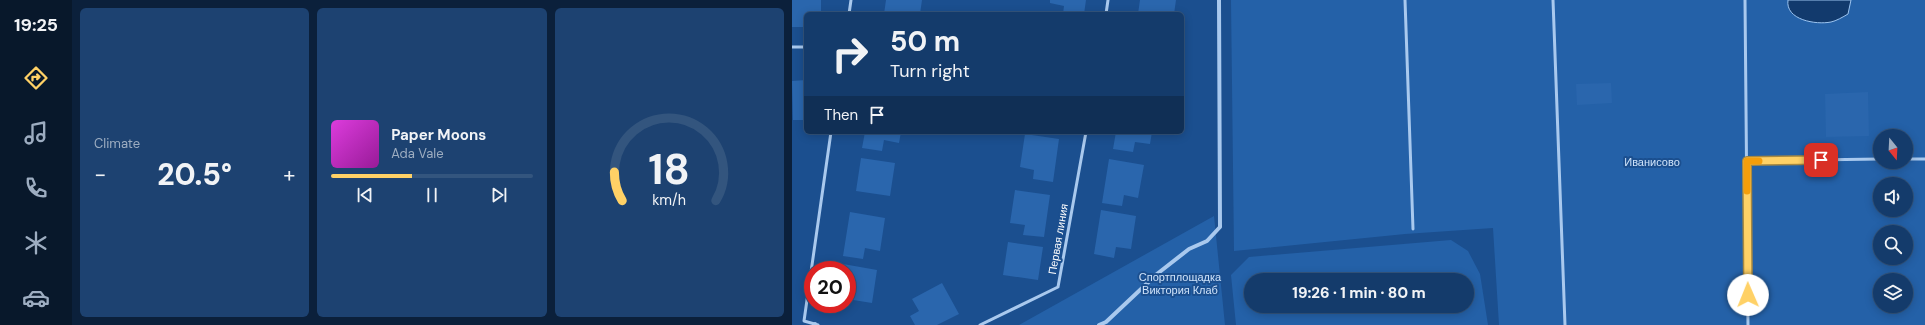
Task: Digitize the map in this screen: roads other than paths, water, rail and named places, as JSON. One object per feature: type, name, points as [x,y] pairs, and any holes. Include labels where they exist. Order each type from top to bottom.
[{"type":"street","points":[[1099,325],[1106,322],[1176,259],[1189,249],[1207,241],[1220,227],[1219,0]]},
{"type":"lane","points":[[849,12],[851,0]]},
{"type":"lane","points":[[1106,12],[1108,0]]},
{"type":"lane","points":[[1405,0],[1412,229]]},
{"type":"lane","points":[[1554,0],[1565,325]]},
{"type":"lane","points":[[1745,0],[1748,325]]},
{"type":"lane","points":[[792,47],[804,47]]},
{"type":"lane","points":[[816,325],[804,320],[831,134]]},
{"type":"lane","name":"Первая линия","points":[[980,325],[1058,287],[1086,134]]},
{"type":"lane","points":[[1913,159],[1925,158]]},
{"type":"lane","points":[[1747,161],[1873,159]]},
{"type":"park label","name":"Иванисово","points":[[1652,162]]},
{"type":"park label","name":"Спортплощадка Виктория Клаб","points":[[1180,283]]}]
